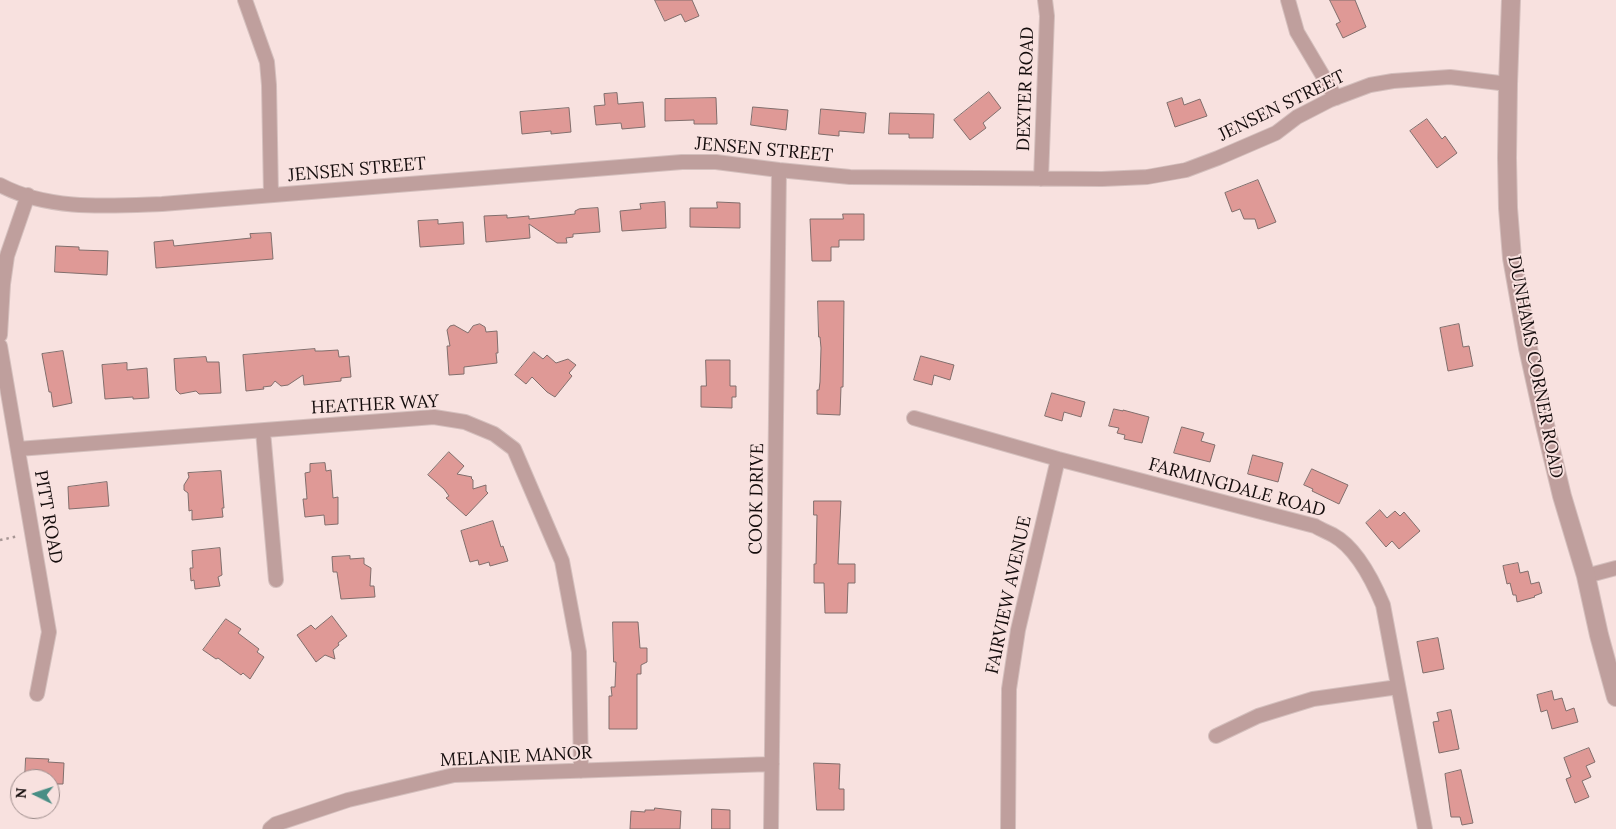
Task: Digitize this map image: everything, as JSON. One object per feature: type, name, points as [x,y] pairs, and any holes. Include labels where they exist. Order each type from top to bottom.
[{"type":"street","points":[[245,0],[267,62],[271,195]]},
{"type":"street","name":"DEXTER ROAD","points":[[1041,179],[1047,16],[1045,0]]},
{"type":"street","points":[[1288,0],[1297,32],[1336,98]]},
{"type":"street","name":"DUNHAMS CORNER ROAD","points":[[1511,0],[1508,84],[1508,208],[1512,258],[1528,348],[1545,425],[1562,496],[1586,576],[1599,635],[1616,697]]},
{"type":"street","name":"JENSEN STREET","points":[[0,185],[28,196],[55,202],[121,205],[162,204],[682,162],[716,162],[850,177],[1102,179],[1147,177],[1186,170],[1218,158],[1276,133],[1297,117],[1336,98],[1370,85],[1393,81],[1450,77],[1508,84]]},
{"type":"street","name":"COOK DRIVE","points":[[771,829],[779,170]]},
{"type":"street","points":[[0,335],[3,284],[7,256],[28,196]]},
{"type":"street","name":"PITT ROAD","points":[[0,346],[50,632],[37,694]]},
{"type":"street","name":"HEATHER WAY","points":[[18,449],[434,417],[466,422],[494,434],[514,449],[562,561],[579,652],[581,771]]},
{"type":"street","name":"FARMINGDALE ROAD","points":[[914,418],[1058,459],[1314,526],[1334,536],[1361,563],[1374,583],[1383,605],[1425,829]]},
{"type":"street","points":[[264,431],[276,580]]},
{"type":"street","name":"FAIRVIEW AVENUE","points":[[1008,829],[1008,689],[1018,630],[1058,459]]},
{"type":"street","points":[[1586,576],[1616,568]]},
{"type":"street","points":[[1216,736],[1258,716],[1313,699],[1398,688]]},
{"type":"street","name":"MELANIE MANOR","points":[[270,829],[276,824],[348,800],[454,775],[772,764]]},
{"type":"path","points":[[0,540],[32,534]]},
{"type":"building","points":[[655,0],[692,0],[699,16],[685,22],[681,14],[665,21]]},
{"type":"building","points":[[1330,0],[1355,0],[1366,27],[1343,38],[1336,24],[1340,22]]},
{"type":"building","points":[[989,92],[1001,108],[983,123],[986,128],[970,140],[954,120]]},
{"type":"building","points":[[617,93],[618,104],[643,102],[645,127],[622,129],[621,123],[596,125],[594,106],[605,105],[604,94]]},
{"type":"building","points":[[716,98],[717,124],[694,124],[694,120],[665,121],[665,99]]},
{"type":"building","points":[[1182,98],[1184,105],[1200,99],[1207,116],[1175,127],[1167,103]]},
{"type":"building","points":[[753,107],[788,110],[786,130],[751,125]]},
{"type":"building","points":[[569,108],[571,132],[551,134],[551,131],[522,134],[520,112]]},
{"type":"building","points":[[821,109],[866,113],[864,133],[839,131],[839,136],[819,134]]},
{"type":"building","points":[[890,113],[934,114],[933,138],[909,138],[909,134],[889,134]]},
{"type":"building","points":[[1427,119],[1442,139],[1445,136],[1457,153],[1437,168],[1410,131]]},
{"type":"building","points":[[1258,180],[1276,222],[1258,229],[1255,219],[1244,219],[1240,209],[1232,212],[1225,193]]},
{"type":"building","points":[[665,202],[666,228],[622,231],[620,211],[641,209],[640,204]]},
{"type":"building","points":[[717,202],[740,203],[740,228],[690,227],[690,208],[717,208]]},
{"type":"building","points":[[598,208],[600,232],[573,234],[573,237],[566,238],[567,243],[557,243],[529,224],[530,238],[486,242],[484,216],[507,215],[507,218],[529,216],[529,219],[575,214],[575,211],[579,209]]},
{"type":"building","points":[[843,214],[864,214],[864,240],[839,240],[839,247],[831,247],[831,261],[812,261],[810,219],[843,219]]},
{"type":"building","points":[[438,220],[438,224],[463,222],[464,244],[420,247],[418,221]]},
{"type":"building","points":[[271,233],[273,259],[156,268],[154,242],[173,240],[174,246],[251,238],[250,234]]},
{"type":"building","points":[[56,246],[79,247],[79,250],[108,251],[107,275],[55,272]]},
{"type":"building","points":[[818,301],[844,301],[843,387],[841,387],[840,415],[817,414],[821,348]]},
{"type":"building","points":[[480,324],[485,327],[486,332],[497,331],[497,363],[464,367],[464,374],[449,375],[447,346],[450,346],[447,330],[450,326],[454,325],[468,333],[473,326]]},
{"type":"building","points":[[1459,324],[1463,347],[1469,346],[1473,366],[1448,371],[1440,328]]},
{"type":"building","points":[[315,349],[315,351],[338,350],[339,357],[349,356],[351,377],[341,378],[341,381],[304,385],[303,375],[288,385],[281,386],[275,381],[271,386],[263,387],[264,389],[246,391],[243,355]]},
{"type":"building","points":[[63,351],[72,403],[53,407],[42,354]]},
{"type":"building","points":[[534,352],[543,359],[547,355],[556,363],[568,359],[576,365],[569,373],[572,376],[555,397],[532,377],[526,384],[515,375]]},
{"type":"building","points":[[921,356],[954,365],[950,380],[934,375],[932,385],[914,380]]},
{"type":"building","points":[[206,357],[207,362],[219,362],[221,393],[199,394],[196,391],[180,394],[176,390],[174,359]]},
{"type":"building","points":[[706,360],[730,360],[730,386],[736,386],[736,397],[732,397],[732,408],[701,407],[701,386],[706,386]]},
{"type":"building","points":[[127,363],[127,370],[147,368],[149,398],[105,399],[102,365]]},
{"type":"building","points":[[1052,393],[1085,402],[1081,417],[1064,412],[1062,421],[1045,416]]},
{"type":"building","points":[[1114,409],[1149,417],[1142,443],[1124,439],[1125,435],[1117,433],[1119,428],[1109,426]]},
{"type":"building","points":[[1182,427],[1204,433],[1201,441],[1215,445],[1210,462],[1174,453]]},
{"type":"building","points":[[449,452],[464,466],[457,474],[472,477],[473,489],[486,485],[488,493],[466,516],[446,498],[449,496],[444,489],[428,475]]},
{"type":"building","points":[[1253,455],[1283,463],[1278,482],[1248,474]]},
{"type":"building","points":[[325,463],[326,471],[331,470],[333,498],[338,497],[338,524],[325,525],[324,515],[305,517],[303,499],[307,499],[305,473],[310,472],[310,464]]},
{"type":"building","points":[[1312,469],[1348,485],[1339,504],[1304,485]]},
{"type":"building","points":[[221,471],[223,517],[192,520],[192,510],[189,511],[188,493],[184,490],[184,485],[189,477],[188,473]]},
{"type":"building","points":[[107,482],[109,506],[69,509],[68,487]]},
{"type":"building","points":[[814,501],[841,501],[838,564],[855,564],[855,583],[848,583],[847,613],[825,613],[824,583],[814,583],[817,515],[814,515]]},
{"type":"building","points":[[1380,510],[1387,518],[1395,511],[1400,516],[1404,512],[1420,531],[1399,549],[1392,541],[1386,547],[1366,523]]},
{"type":"building","points":[[493,521],[501,547],[503,546],[508,561],[490,566],[489,562],[479,565],[478,560],[470,562],[461,531]]},
{"type":"building","points":[[220,548],[222,575],[218,577],[220,586],[195,589],[194,580],[191,581],[190,568],[193,568],[192,551]]},
{"type":"building","points":[[350,556],[350,559],[364,558],[364,564],[371,568],[370,586],[374,586],[375,597],[341,599],[337,572],[333,572],[332,557]]},
{"type":"building","points":[[1518,563],[1520,573],[1528,571],[1531,584],[1539,582],[1542,593],[1517,602],[1510,583],[1507,584],[1503,566]]},
{"type":"building","points":[[332,616],[347,636],[333,650],[335,659],[325,655],[316,662],[297,635],[311,625],[315,629]]},
{"type":"building","points":[[226,619],[241,629],[238,633],[259,649],[257,652],[264,657],[250,679],[203,650]]},
{"type":"building","points":[[613,622],[638,622],[640,648],[647,648],[647,662],[641,665],[641,674],[637,674],[637,729],[609,729],[609,696],[612,696],[611,687],[615,687],[616,662],[614,662]]},
{"type":"building","points":[[1438,638],[1444,669],[1423,673],[1417,642]]},
{"type":"building","points":[[1552,691],[1554,700],[1562,698],[1566,711],[1574,708],[1578,722],[1552,729],[1547,710],[1541,712],[1537,695]]},
{"type":"building","points":[[1451,710],[1459,749],[1439,753],[1433,722],[1439,721],[1437,713]]},
{"type":"building","points":[[1589,748],[1595,762],[1586,766],[1591,777],[1582,781],[1589,797],[1575,803],[1566,779],[1571,777],[1564,758]]},
{"type":"building","points":[[26,758],[49,759],[48,762],[64,763],[63,784],[60,784],[60,769],[25,769]]},
{"type":"building","points":[[814,763],[840,764],[839,789],[844,789],[844,810],[817,810]]},
{"type":"building","points":[[1461,770],[1473,823],[1462,825],[1460,817],[1451,817],[1445,774]]},
{"type":"building","points":[[655,808],[681,811],[680,829],[630,829],[631,811],[645,812],[645,810],[654,810]]},
{"type":"building","points":[[712,809],[730,810],[730,829],[712,829]]}]
